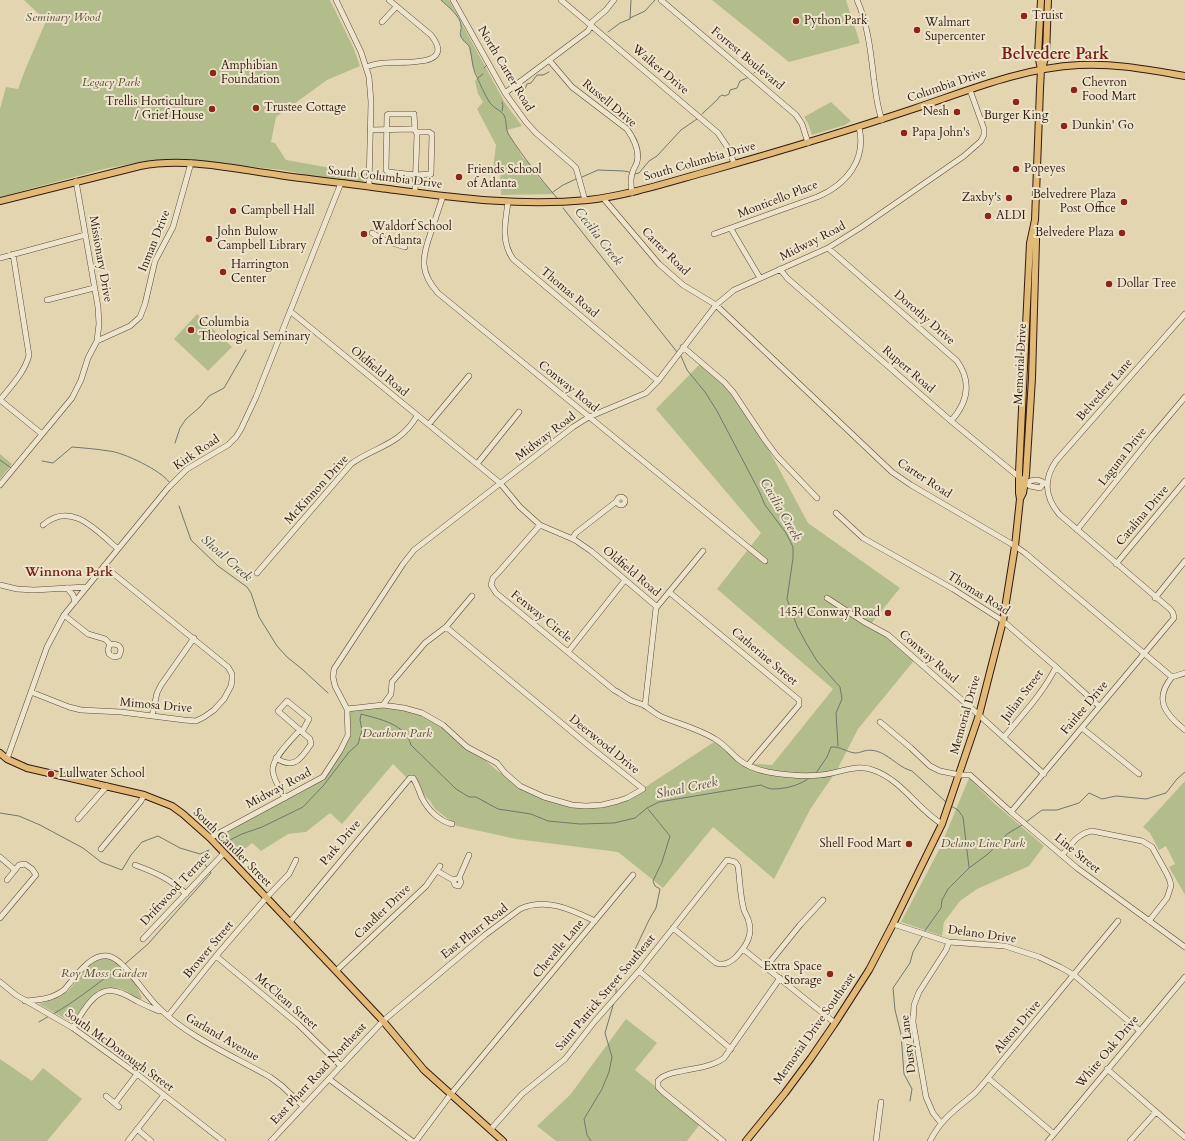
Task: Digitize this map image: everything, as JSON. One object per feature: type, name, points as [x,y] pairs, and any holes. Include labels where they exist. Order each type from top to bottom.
[{"type":"main road","name":"Memorial Drive","points":[[1020,499],[1026,482],[1029,443],[1035,303],[1036,235],[1034,230],[1041,69],[1038,55],[1040,0]]},
{"type":"main road","name":"Memorial Drive","points":[[1041,69],[1046,55],[1048,0]]},
{"type":"main road","name":"Columbia Drive","points":[[882,120],[970,90],[1041,69],[1079,65],[1124,66],[1185,76]]},
{"type":"main road","name":"South Columbia Drive","points":[[0,201],[156,162],[192,164],[341,184],[508,203],[543,203],[585,200],[632,192],[808,143],[882,120]]},
{"type":"main road","name":"Memorial Drive","points":[[894,924],[942,824],[960,775],[979,715],[1003,621],[1015,546],[1020,499],[1019,477],[1030,236],[1034,230]]},
{"type":"main road","name":"South Candler Street","points":[[0,753],[7,759],[27,768],[144,795],[172,806],[183,814],[224,853],[290,922],[382,1021],[424,1070],[503,1141]]},
{"type":"main road","name":"Memorial Drive Southeast","points":[[746,1141],[785,1093],[835,1023],[869,970],[894,924]]},
{"type":"street","points":[[336,0],[361,52],[366,67],[370,90],[369,186]]},
{"type":"street","points":[[366,67],[384,63],[428,61],[435,58],[438,51],[435,40],[431,35],[389,0]]},
{"type":"street","name":"North Carter Road","points":[[453,0],[505,93],[526,122],[536,133],[572,164],[578,172],[585,200]]},
{"type":"street","name":"Walker Drive","points":[[561,0],[718,132],[730,151],[734,164]]},
{"type":"street","points":[[505,93],[588,31],[592,22],[606,10],[614,0]]},
{"type":"street","name":"Forrest Boulevard","points":[[661,0],[788,107],[802,124],[808,143]]},
{"type":"street","points":[[857,0],[863,18],[870,51],[877,104],[882,120]]},
{"type":"street","points":[[382,22],[396,7]]},
{"type":"street","name":"Russell Drive","points":[[549,60],[572,86],[627,130],[634,138],[638,149],[637,162],[632,173],[632,192]]},
{"type":"street","name":"Midway Road","points":[[214,843],[285,798],[323,777],[340,752],[348,735],[347,709],[335,686],[333,677],[334,669],[403,564],[414,550],[573,427],[589,417],[646,393],[658,381],[716,306],[734,290],[828,248],[950,167],[981,141],[984,135],[984,129],[970,90]]},
{"type":"street","points":[[370,130],[387,130],[415,131],[429,132],[432,134],[431,174],[416,175],[388,172],[386,170],[387,130],[387,116],[389,114],[412,114],[414,116],[415,131],[417,134],[416,175],[415,192]]},
{"type":"street","name":"Monticello Place","points":[[714,234],[817,197],[836,187],[845,178],[858,160],[860,141],[859,128]]},
{"type":"street","name":"Inman Drive","points":[[97,341],[130,326],[140,317],[145,304],[155,261],[173,227],[192,164]]},
{"type":"street","name":"Missionary Drive","points":[[76,182],[98,307],[100,324],[97,341]]},
{"type":"street","name":"Kirk Road","points":[[7,759],[47,647],[64,615],[156,502],[181,475],[187,469],[228,445],[242,429],[341,184]]},
{"type":"street","name":"Conway Road","points":[[443,196],[424,251],[423,261],[430,285],[765,561]]},
{"type":"street","name":"Carter Road","points":[[603,198],[659,264],[683,285],[716,306],[892,472],[911,486],[1015,546],[1172,677]]},
{"type":"street","name":"Thomas Road","points":[[508,203],[504,236],[509,253],[513,259],[658,381]]},
{"type":"street","name":"Monticello Place","points":[[731,229],[760,278]]},
{"type":"street","points":[[372,233],[386,241],[405,248]]},
{"type":"street","points":[[0,258],[85,235]]},
{"type":"street","name":"Dorothy Drive","points":[[828,248],[957,361],[965,374],[967,385],[963,403],[958,413],[951,421]]},
{"type":"street","points":[[14,254],[29,355],[23,371],[0,400],[42,434]]},
{"type":"street","name":"Rupert Road","points":[[780,269],[787,278],[951,421],[1026,482]]},
{"type":"street","points":[[47,300],[94,288]]},
{"type":"street","name":"Oldfield Road","points":[[290,311],[500,483],[520,507],[540,525],[572,539],[591,551],[656,606],[645,706]]},
{"type":"street","name":"Belvedere Lane","points":[[1046,483],[1056,461],[1185,314]]},
{"type":"street","points":[[0,485],[72,398],[81,380],[88,358],[97,341]]},
{"type":"street","points":[[683,347],[724,382],[733,392],[777,456],[817,498]]},
{"type":"street","points":[[429,424],[470,376]]},
{"type":"street","name":"Laguna Drive","points":[[1077,530],[1152,435],[1185,397]]},
{"type":"street","points":[[477,464],[519,412]]},
{"type":"street","name":"McKinnon Drive","points":[[257,573],[351,464],[369,453],[394,441],[417,416]]},
{"type":"street","points":[[1026,482],[1030,486],[1040,488],[1046,483]]},
{"type":"street","name":"Catalina Drive","points":[[1116,564],[1185,482]]},
{"type":"street","points":[[1046,483],[1048,495],[1052,505],[1059,514],[1155,598],[1185,561]]},
{"type":"street","points":[[572,539],[576,533],[617,501]]},
{"type":"street","name":"Thomas Road","points":[[836,513],[863,538],[953,589],[1003,621],[1099,706]]},
{"type":"street","points":[[43,525],[48,520],[65,515],[73,516],[82,520],[118,548]]},
{"type":"street","name":"Fenway Circle","points":[[540,525],[493,578],[491,585],[493,589],[614,690],[645,706]]},
{"type":"street","points":[[656,606],[670,592],[703,551]]},
{"type":"street","name":"Mimosa Drive","points":[[31,692],[69,707],[81,710],[122,712],[196,721],[214,710],[224,699],[231,686],[232,680],[232,674],[228,667],[104,566]]},
{"type":"street","points":[[568,652],[625,580]]},
{"type":"street","points":[[0,585],[17,589],[34,590],[86,587]]},
{"type":"street","points":[[67,588],[73,595],[75,602]]},
{"type":"street","name":"Catherine Street","points":[[670,592],[799,700],[799,705],[748,766]]},
{"type":"street","points":[[383,704],[391,694],[392,682],[425,643],[446,627],[472,596]]},
{"type":"street","name":"Conway Road","points":[[827,598],[864,622],[888,635],[1044,774]]},
{"type":"street","name":"Fairlee Drive","points":[[1011,812],[1172,620],[1174,616],[1170,609],[1155,598]]},
{"type":"street","points":[[64,615],[88,634],[105,639],[110,644]]},
{"type":"street","name":"Deerwood Drive","points":[[347,709],[383,704],[415,711],[436,720],[467,747],[497,763],[505,773],[520,786],[544,797],[572,805],[602,805],[627,798],[643,789],[446,627]]},
{"type":"street","points":[[152,716],[157,692],[194,638]]},
{"type":"street","name":"Julian Street","points":[[1004,737],[1044,688],[1056,667]]},
{"type":"street","points":[[1185,672],[1172,677],[1166,686],[1163,695],[1163,703],[1168,714],[1185,730]]},
{"type":"street","points":[[276,758],[290,764],[303,755],[311,744],[311,741],[300,730],[278,711],[287,701],[307,717],[309,721],[303,730],[300,730],[276,758],[273,763],[273,773],[285,798]]},
{"type":"street","points":[[645,706],[654,713],[714,738],[748,766],[767,772],[813,775],[827,774],[854,767],[872,769],[881,773],[908,793],[932,817],[942,824]]},
{"type":"street","name":"Line Street","points":[[880,722],[930,766],[940,771],[960,775],[970,775],[1077,868],[1185,947]]},
{"type":"street","points":[[1082,728],[1139,774]]},
{"type":"street","name":"Park Drive","points":[[290,922],[410,778],[412,778],[418,785],[425,803],[435,815],[445,822],[452,824]]},
{"type":"street","points":[[78,819],[107,786]]},
{"type":"street","points":[[101,849],[141,801],[144,795]]},
{"type":"street","points":[[1062,855],[1079,835],[1092,831],[1142,841],[1152,847],[1168,874],[1171,886],[1167,898],[1149,921]]},
{"type":"street","name":"Driftwood Terrace","points":[[143,939],[224,853]]},
{"type":"street","points":[[437,871],[456,880],[469,855]]},
{"type":"street","points":[[0,857],[15,870]]},
{"type":"street","name":"Brower Street","points":[[168,1016],[216,956],[266,898],[289,874],[296,860]]},
{"type":"street","name":"Saint Patrick Street Southeast","points":[[491,1129],[522,1094],[565,1059],[595,1021],[639,970],[727,860],[735,862],[738,866],[744,910],[751,930],[749,939],[743,949]]},
{"type":"street","points":[[0,918],[36,875],[32,869],[25,864],[19,865],[7,880]]},
{"type":"street","points":[[135,865],[170,880],[186,894]]},
{"type":"street","name":"Candler Drive","points":[[336,971],[426,886],[440,866]]},
{"type":"street","name":"Chevelle Lane","points":[[416,1141],[451,1094],[633,875]]},
{"type":"street","points":[[766,967],[800,925],[823,900]]},
{"type":"street","name":"East Pharr Road","points":[[382,1021],[485,935],[526,907],[548,904],[557,905],[595,920]]},
{"type":"street","name":"Alston Drive","points":[[930,1141],[941,1123],[988,1078],[1118,921]]},
{"type":"street","name":"Delano Drive","points":[[894,924],[949,942],[1005,946],[1019,950],[1060,967],[1074,975],[1139,1030]]},
{"type":"street","points":[[673,928],[716,963],[729,963],[743,949],[780,978],[818,1011],[835,1023]]},
{"type":"street","name":"Dusty Lane","points":[[941,1123],[932,1113],[926,1097],[913,1022],[914,1006],[919,992],[946,950],[949,942]]},
{"type":"street","name":"Garland Avenue","points":[[25,1001],[43,1000],[59,994],[92,960],[101,956],[108,956],[121,962],[150,1000],[168,1016],[197,1037],[282,1086],[303,1106]]},
{"type":"street","name":"McClean Street","points":[[216,956],[298,1024],[341,1066]]},
{"type":"street","points":[[639,970],[731,1049]]},
{"type":"street","name":"White Oak Drive","points":[[1048,1141],[1139,1030],[1185,977]]},
{"type":"street","points":[[723,1141],[658,1087],[658,1081],[662,1076],[670,1073],[702,1068],[714,1064],[724,1058],[780,978]]},
{"type":"street","name":"South McDonough Street","points":[[0,982],[16,995],[72,1028],[138,1074],[223,1141]]},
{"type":"street","points":[[72,1028],[84,1009],[103,992],[110,990],[130,997],[168,1016]]},
{"type":"street","points":[[38,1008],[43,1000]]},
{"type":"street","name":"East Pharr Road Northeast","points":[[271,1141],[382,1021]]},
{"type":"street","points":[[1107,1069],[1185,1137]]},
{"type":"street","points":[[106,1096],[117,1105],[138,1074]]},
{"type":"street","points":[[988,1078],[1054,1134]]},
{"type":"street","points":[[329,1079],[412,1141]]},
{"type":"street","points":[[128,1141],[164,1096]]},
{"type":"street","points":[[876,1141],[881,1102]]},
{"type":"street","points":[[1130,1141],[1156,1112]]},
{"type":"street","points":[[137,1129],[151,1141]]},
{"type":"green space","name":"Legacy Park","points":[[24,0],[330,0],[354,49],[360,66],[327,80],[276,117],[271,142],[275,143],[286,160],[365,174],[364,181],[339,181],[282,170],[178,159],[146,161],[104,169],[0,197],[0,109],[6,87],[18,89],[46,21]]},
{"type":"green space","points":[[441,0],[449,0],[505,103],[522,126],[507,130],[509,135],[523,158],[530,164],[539,178],[554,194],[501,195],[500,167],[493,168],[496,145],[477,109],[483,102],[478,94],[475,81],[478,77],[473,67],[469,46],[463,41],[460,35],[461,27],[459,19]]},
{"type":"green space","name":"Python Park","points":[[712,0],[846,0],[860,43],[789,62]]},
{"type":"green space","points":[[831,102],[851,121],[845,125],[812,135],[808,123],[804,117]]},
{"type":"green space","points":[[197,314],[232,347],[208,371],[174,339]]},
{"type":"green space","name":"Dearborn Park","points":[[701,363],[732,390],[756,426],[808,523],[900,588],[871,624],[917,657],[858,729],[837,770],[811,808],[774,879],[713,827],[663,888],[618,852],[516,839],[457,826],[435,809],[430,801],[393,764],[342,824],[330,813],[306,832],[288,834],[261,851],[252,843],[234,858],[213,837],[255,811],[292,793],[323,775],[349,733],[348,710],[374,707],[405,707],[435,718],[499,772],[543,797],[585,807],[619,801],[647,786],[717,740],[746,763],[772,765],[833,689],[717,589],[761,533],[656,409]]},
{"type":"green space","points":[[0,454],[12,464],[0,479]]},
{"type":"green space","name":"Delano Line Park","points":[[969,778],[994,803],[1044,846],[1029,866],[977,889],[960,901],[944,922],[942,936],[901,922],[940,848]]},
{"type":"green space","points":[[1185,781],[1185,895],[1169,867],[1175,864],[1166,846],[1159,850],[1150,833],[1143,827]]},
{"type":"green space","name":"Roy Moss Garden","points":[[106,958],[118,963],[124,968],[140,992],[142,998],[140,1000],[127,991],[118,988],[104,990],[91,999],[80,1011],[73,1023],[39,1004],[57,998],[67,992],[89,966],[94,962]]},
{"type":"green space","points":[[626,1019],[657,1043],[635,1070],[701,1123],[687,1141],[556,1141],[537,1126],[570,1095]]},
{"type":"green space","points":[[0,1059],[32,1081],[43,1068],[82,1099],[47,1141],[0,1141]]},
{"type":"waterway","name":"Cecilia Creek","points":[[441,0],[459,19],[461,37],[468,44],[475,73],[488,100],[504,115],[509,135],[557,198]]},
{"type":"waterway","points":[[608,32],[620,23],[630,19],[631,0]]},
{"type":"waterway","points":[[630,18],[645,11],[655,0]]},
{"type":"waterway","points":[[484,68],[487,65]]},
{"type":"waterway","points":[[754,73],[759,69]]},
{"type":"waterway","points":[[515,93],[525,89],[527,84],[531,83],[537,75],[543,75],[549,72]]},
{"type":"waterway","name":"Cecilia Creek","points":[[478,78],[483,74]]},
{"type":"waterway","points":[[702,114],[719,97],[729,94],[730,90],[737,88],[740,81],[747,78]]},
{"type":"waterway","points":[[502,102],[502,111]]},
{"type":"waterway","points":[[635,174],[639,173],[649,161],[657,156],[681,130],[697,119]]},
{"type":"waterway","points":[[582,177],[598,170],[629,172]]},
{"type":"waterway","points":[[553,192],[576,179]]},
{"type":"waterway","name":"Cecilia Creek","points":[[563,208],[677,352]]},
{"type":"waterway","points":[[175,443],[180,428],[186,419],[200,407],[209,396],[224,388],[246,350]]},
{"type":"waterway","name":"Cecilia Creek","points":[[681,356],[687,370],[705,392],[717,411],[765,505],[786,533],[793,547],[793,558],[787,599],[797,626],[817,661],[840,687],[842,699],[836,713],[838,746]]},
{"type":"waterway","name":"Shoal Creek","points":[[42,461],[53,463],[72,447],[109,451],[142,463],[159,473],[169,482]]},
{"type":"waterway","name":"Shoal Creek","points":[[0,460],[11,468],[26,450]]},
{"type":"waterway","name":"Shoal Creek","points":[[179,506],[191,540],[218,566],[247,587],[251,593],[259,617],[277,646],[287,657],[328,693]]},
{"type":"waterway","name":"Shoal Creek","points":[[224,843],[303,807],[323,786],[349,752],[358,744],[362,730],[360,720],[361,714],[383,720],[398,727],[404,732],[411,745],[456,789],[469,797],[476,797],[498,809],[531,814],[548,821],[580,824],[614,823],[635,818],[647,808],[659,802],[761,785],[772,789],[783,788],[798,784],[810,777]]},
{"type":"waterway","name":"Shoal Creek","points":[[816,773],[827,757],[831,747],[837,747],[855,753],[867,750],[875,751],[912,771],[946,802]]},
{"type":"waterway","name":"Shoal Creek","points":[[1026,822],[1042,810],[1057,810],[1079,803],[1089,793],[1102,799],[1116,796],[1146,799],[1166,793],[1177,779],[1185,772]]},
{"type":"waterway","name":"Shoal Creek","points":[[951,806],[958,810],[963,817],[969,867]]},
{"type":"waterway","points":[[616,993],[616,982],[621,971],[629,962],[656,908],[660,889],[655,886],[653,881],[662,862],[670,836],[648,809]]},
{"type":"waterway","points":[[0,813],[19,816],[40,825],[83,848],[101,862],[122,870],[131,855],[142,842],[158,836],[180,848],[200,854],[209,850]]},
{"type":"waterway","points":[[924,932],[941,908],[942,900],[948,889],[969,868],[988,854],[1007,834],[1022,825]]},
{"type":"waterway","points":[[207,867],[205,865],[208,851]]},
{"type":"waterway","points":[[125,964],[148,944],[211,873],[210,871]]},
{"type":"waterway","points":[[910,1101],[912,1089],[904,1074],[901,1034],[895,1010],[893,988],[910,963],[913,952],[923,935]]},
{"type":"waterway","points":[[53,1014],[121,967]]},
{"type":"waterway","points":[[591,1141],[587,1135],[584,1119],[602,1089],[609,1072],[612,1057],[605,1033],[614,1002]]},
{"type":"waterway","points":[[39,1022],[49,1016]]},
{"type":"place","name":"Truist","points":[[1024,16]]},
{"type":"place","name":"Python Park","points":[[796,21]]},
{"type":"place","name":"Walmart Supercenter","points":[[917,30]]},
{"type":"place","name":"Amphibian Foundation","points":[[213,73]]},
{"type":"place","name":"Chevron Food Mart","points":[[1074,90]]},
{"type":"place","name":"Burger King","points":[[1016,102]]},
{"type":"place","name":"Trustee Cottage","points":[[256,108]]},
{"type":"place","name":"Trellis Horticulture / Grief House","points":[[212,109]]},
{"type":"place","name":"Nesh","points":[[957,112]]},
{"type":"place","name":"Dunkin' Go","points":[[1064,126]]},
{"type":"place","name":"Papa John's","points":[[904,133]]},
{"type":"place","name":"Popeyes","points":[[1016,169]]},
{"type":"place","name":"Friends School of Atlanta","points":[[459,177]]},
{"type":"place","name":"Zaxby's","points":[[1009,198]]},
{"type":"place","name":"Belvedrere Plaza Post Office","points":[[1124,202]]},
{"type":"place","name":"Campbell Hall","points":[[233,211]]},
{"type":"place","name":"ALDI","points":[[988,216]]},
{"type":"place","name":"Belvedere Plaza","points":[[1122,233]]},
{"type":"place","name":"Waldorf School of Atlanta","points":[[364,234]]},
{"type":"place","name":"John Bulow Campbell Library","points":[[209,239]]},
{"type":"place","name":"Harrington Center","points":[[223,272]]},
{"type":"place","name":"Dollar Tree","points":[[1109,284]]},
{"type":"place","name":"Columbia Theological Seminary","points":[[191,330]]},
{"type":"place","name":"1454 Conway Road","points":[[888,613]]},
{"type":"place","name":"Lullwater School","points":[[51,774]]},
{"type":"place","name":"Shell Food Mart","points":[[909,844]]},
{"type":"place","name":"Extra Space Storage","points":[[830,974]]},
{"type":"district","name":"Belvedere Park","points":[[1055,55]]},
{"type":"district","name":"Winnona Park","points":[[69,573]]},
{"type":"park label","name":"Seminary Wood","points":[[63,18]]}]
